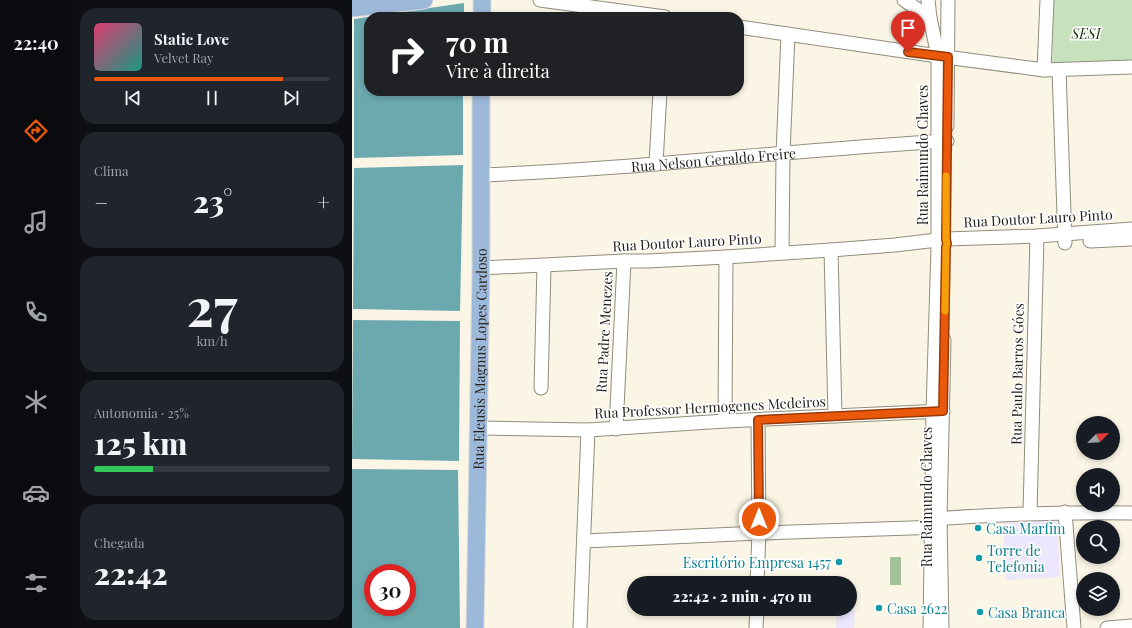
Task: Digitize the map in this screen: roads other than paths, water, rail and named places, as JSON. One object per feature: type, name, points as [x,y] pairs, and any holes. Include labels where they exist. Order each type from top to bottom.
[{"type":"main road","points":[[352,8],[392,2],[424,0]]},
{"type":"main road","points":[[482,0],[482,12]]},
{"type":"main road","name":"Rua Eleusis Magnus Lopes Cardoso","points":[[475,628],[479,428],[482,96]]},
{"type":"street","points":[[540,0],[628,12]]},
{"type":"street","points":[[904,0],[930,18]]},
{"type":"street","name":"Rua Raimundo Chaves","points":[[928,0],[930,18],[943,57]]},
{"type":"street","name":"Rua Raimundo Chaves","points":[[930,628],[936,523],[942,243],[943,57],[948,0]]},
{"type":"street","points":[[1044,70],[1047,0]]},
{"type":"street","points":[[744,28],[943,57],[1044,70],[1132,67]]},
{"type":"street","points":[[782,253],[783,154],[788,34]]},
{"type":"street","points":[[1058,70],[1065,238]]},
{"type":"street","points":[[656,164],[660,96]]},
{"type":"street","name":"Rua Nelson Geraldo Freire","points":[[481,175],[656,164],[943,141]]},
{"type":"street","name":"Rua Doutor Lauro Pinto","points":[[1087,237],[1132,229]]},
{"type":"street","name":"Rua Doutor Lauro Pinto","points":[[481,268],[726,257],[895,244],[1087,237],[1132,239]]},
{"type":"street","name":"Rua Paulo Barros Góes","points":[[1030,513],[1037,240]]},
{"type":"street","points":[[831,250],[835,416]]},
{"type":"street","points":[[725,421],[721,300],[726,257]]},
{"type":"street","name":"Rua Padre Menezes","points":[[616,429],[624,261]]},
{"type":"street","points":[[541,388],[544,266]]},
{"type":"street","name":"Rua Professor Hermogenes Medeiros","points":[[479,428],[588,430],[616,429],[725,421],[938,411]]},
{"type":"street","points":[[758,420],[758,576]]},
{"type":"street","points":[[580,628],[588,430]]},
{"type":"street","points":[[1065,512],[1074,628]]},
{"type":"street","points":[[584,541],[936,523],[1030,513],[1132,513]]},
{"type":"street","name":"Rua Raimundo Chaves","points":[[936,523],[942,628]]},
{"type":"street","points":[[756,628],[757,616]]},
{"type":"street","points":[[1106,628],[1132,626]]},
{"type":"water","points":[[464,3],[464,12],[402,12]]},
{"type":"water","points":[[364,18],[364,96],[463,96],[463,155],[354,158],[354,19]]},
{"type":"water","points":[[463,165],[460,311],[353,309],[354,168]]},
{"type":"water","points":[[353,320],[460,321],[459,461],[352,459]]},
{"type":"water","points":[[352,469],[458,470],[460,628],[352,628]]},
{"type":"place","name":"Casa Marfim","points":[[978,528]]},
{"type":"place","name":"Torre de Telefonia","points":[[979,558]]},
{"type":"place","name":"Escritório Empresa 1457","points":[[839,562]]},
{"type":"place","name":"Casa 2622","points":[[879,608]]},
{"type":"place","name":"Casa Branca","points":[[980,612]]},
{"type":"park label","name":"SESI","points":[[1086,33]]}]
